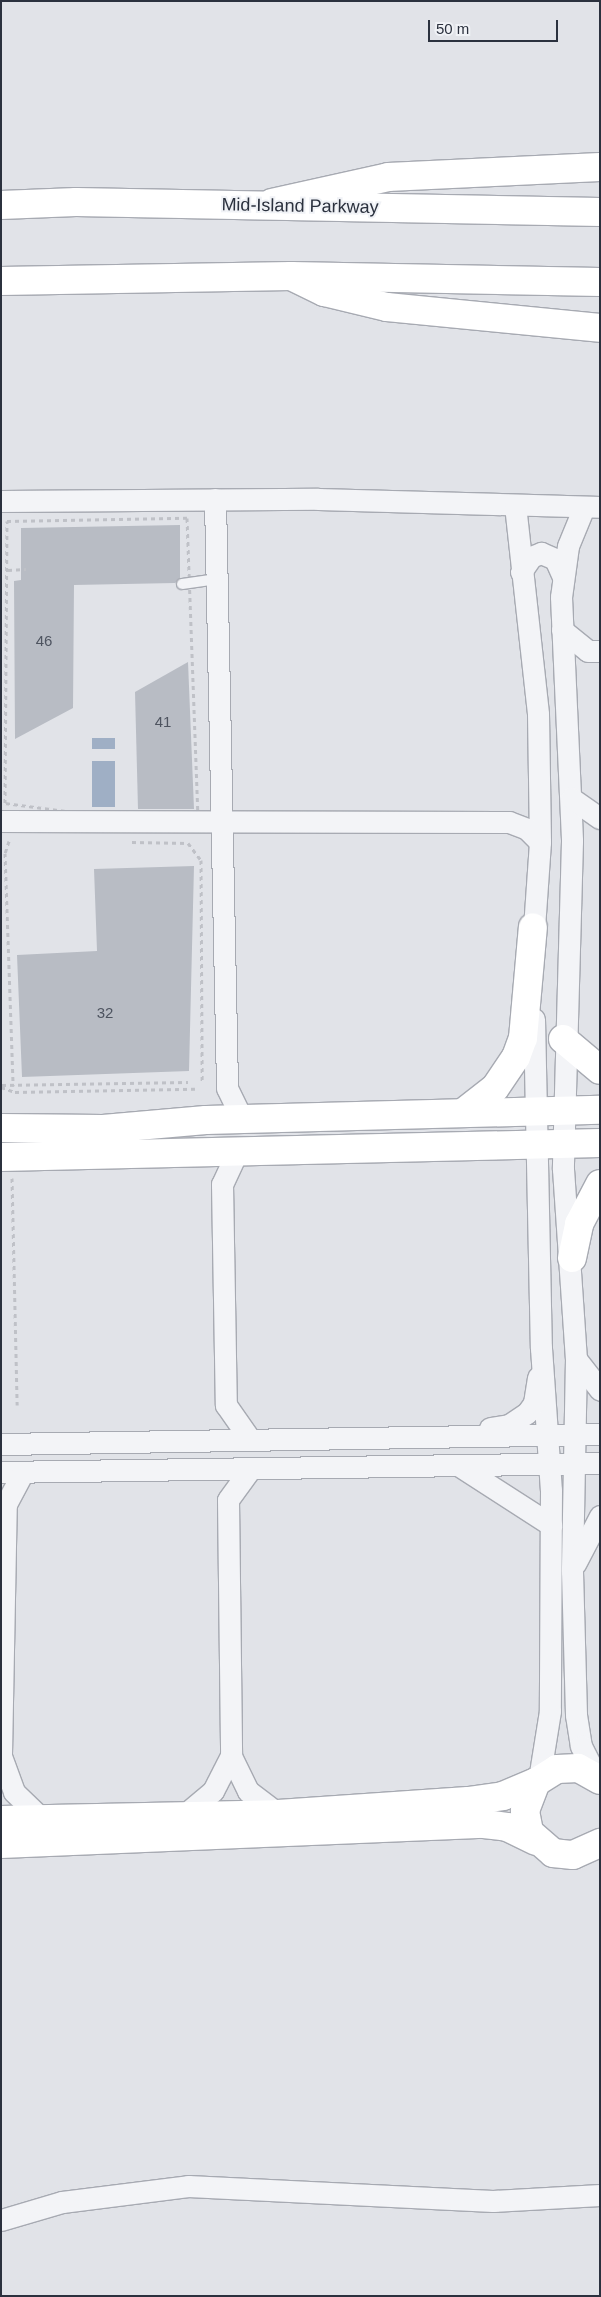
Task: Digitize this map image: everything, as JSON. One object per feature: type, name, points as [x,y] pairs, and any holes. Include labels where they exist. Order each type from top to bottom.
[{"type":"main road","points":[[266,205],[328,187],[388,177],[600,167]]},
{"type":"main road","name":"Mid-Island Parkway","points":[[1,205],[266,205],[600,212]]},
{"type":"main road","points":[[1,281],[291,276],[600,282]]},
{"type":"main road","points":[[291,276],[324,292],[386,307],[600,328]]},
{"type":"main road","points":[[464,1112],[495,1088],[516,1057],[523,1038],[533,928]]},
{"type":"main road","points":[[563,1040],[600,1070]]},
{"type":"main road","points":[[1,1128],[103,1129],[206,1120],[600,1110]]},
{"type":"main road","points":[[1,1147],[16,1140],[71,1137],[103,1129]]},
{"type":"main road","points":[[6,1168],[200,1151],[600,1143]]},
{"type":"main road","points":[[572,1258],[579,1224],[600,1184]]},
{"type":"main road","points":[[1,1820],[278,1814],[486,1800],[568,1767],[598,1778]]},
{"type":"main road","points":[[536,1840],[524,1811],[537,1780]]},
{"type":"main road","points":[[1,1844],[484,1824],[507,1827],[563,1855],[583,1853],[600,1843]]},
{"type":"street","points":[[215,499],[219,825],[227,1088],[242,1120]]},
{"type":"street","points":[[1,501],[215,499],[592,507]]},
{"type":"street","points":[[515,505],[521,572],[534,666],[540,797],[540,842],[533,928],[536,1112],[534,1144],[541,1348],[550,1435],[551,1525],[550,1711],[537,1780]]},
{"type":"street","points":[[592,507],[571,533],[563,577],[562,630],[572,841],[563,1040],[563,1144],[572,1258],[576,1359],[572,1571],[578,1730],[598,1778]]},
{"type":"street","points":[[521,572],[531,557],[546,554],[554,559],[563,577]]},
{"type":"street","points":[[562,630],[594,651],[564,674]]},
{"type":"street","points":[[509,822],[540,797]]},
{"type":"street","points":[[571,798],[599,818],[572,841]]},
{"type":"street","points":[[1,821],[219,825],[509,822],[527,829],[540,842]]},
{"type":"street","points":[[206,1120],[227,1088]]},
{"type":"street","points":[[238,1150],[222,1184],[226,1405],[248,1437]]},
{"type":"street","points":[[200,1151],[222,1184]]},
{"type":"street","points":[[440,1437],[509,1425],[526,1413],[537,1393],[541,1348]]},
{"type":"street","points":[[576,1359],[600,1390]]},
{"type":"street","points":[[204,1437],[226,1405]]},
{"type":"street","points":[[6,1440],[600,1434]]},
{"type":"street","points":[[1,1472],[600,1463]]},
{"type":"street","points":[[458,1465],[551,1525]]},
{"type":"street","points":[[251,1468],[228,1500],[231,1756],[248,1791],[278,1814]]},
{"type":"street","points":[[202,1469],[228,1500]]},
{"type":"street","points":[[23,1472],[4,1501],[1,1755],[14,1792],[42,1819]]},
{"type":"street","points":[[572,1571],[600,1516]]},
{"type":"street","points":[[182,1816],[213,1791],[231,1756]]},
{"type":"street","points":[[1,2220],[62,2202],[196,2186],[493,2201],[600,2195]]},
{"type":"lane","points":[[185,584],[216,579]]},
{"type":"path","points":[[147,518],[147,526]]},
{"type":"path","points":[[187,518],[185,584],[198,819],[81,813],[5,803],[3,790],[8,570],[7,520],[187,518]]},
{"type":"path","points":[[8,570],[26,570]]},
{"type":"path","points":[[13,1086],[3,853],[5,841],[18,840]]},
{"type":"path","points":[[128,842],[188,843],[201,860],[202,1081]]},
{"type":"path","points":[[1,1086],[188,1082]]},
{"type":"path","points":[[1,1086],[16,1092],[195,1089]]},
{"type":"path","points":[[6,1168],[17,1405]]},
{"type":"water","points":[[92,738],[115,738],[115,749],[92,749]]},
{"type":"water","points":[[92,761],[115,761],[115,807],[92,807]]},
{"type":"building","points":[[180,525],[180,578],[175,583],[74,585],[73,708],[15,739],[14,581],[21,580],[21,528]]},
{"type":"building","points":[[188,662],[194,809],[138,809],[135,692]]},
{"type":"building","points":[[194,866],[189,1071],[22,1077],[17,955],[97,951],[94,869]]}]
